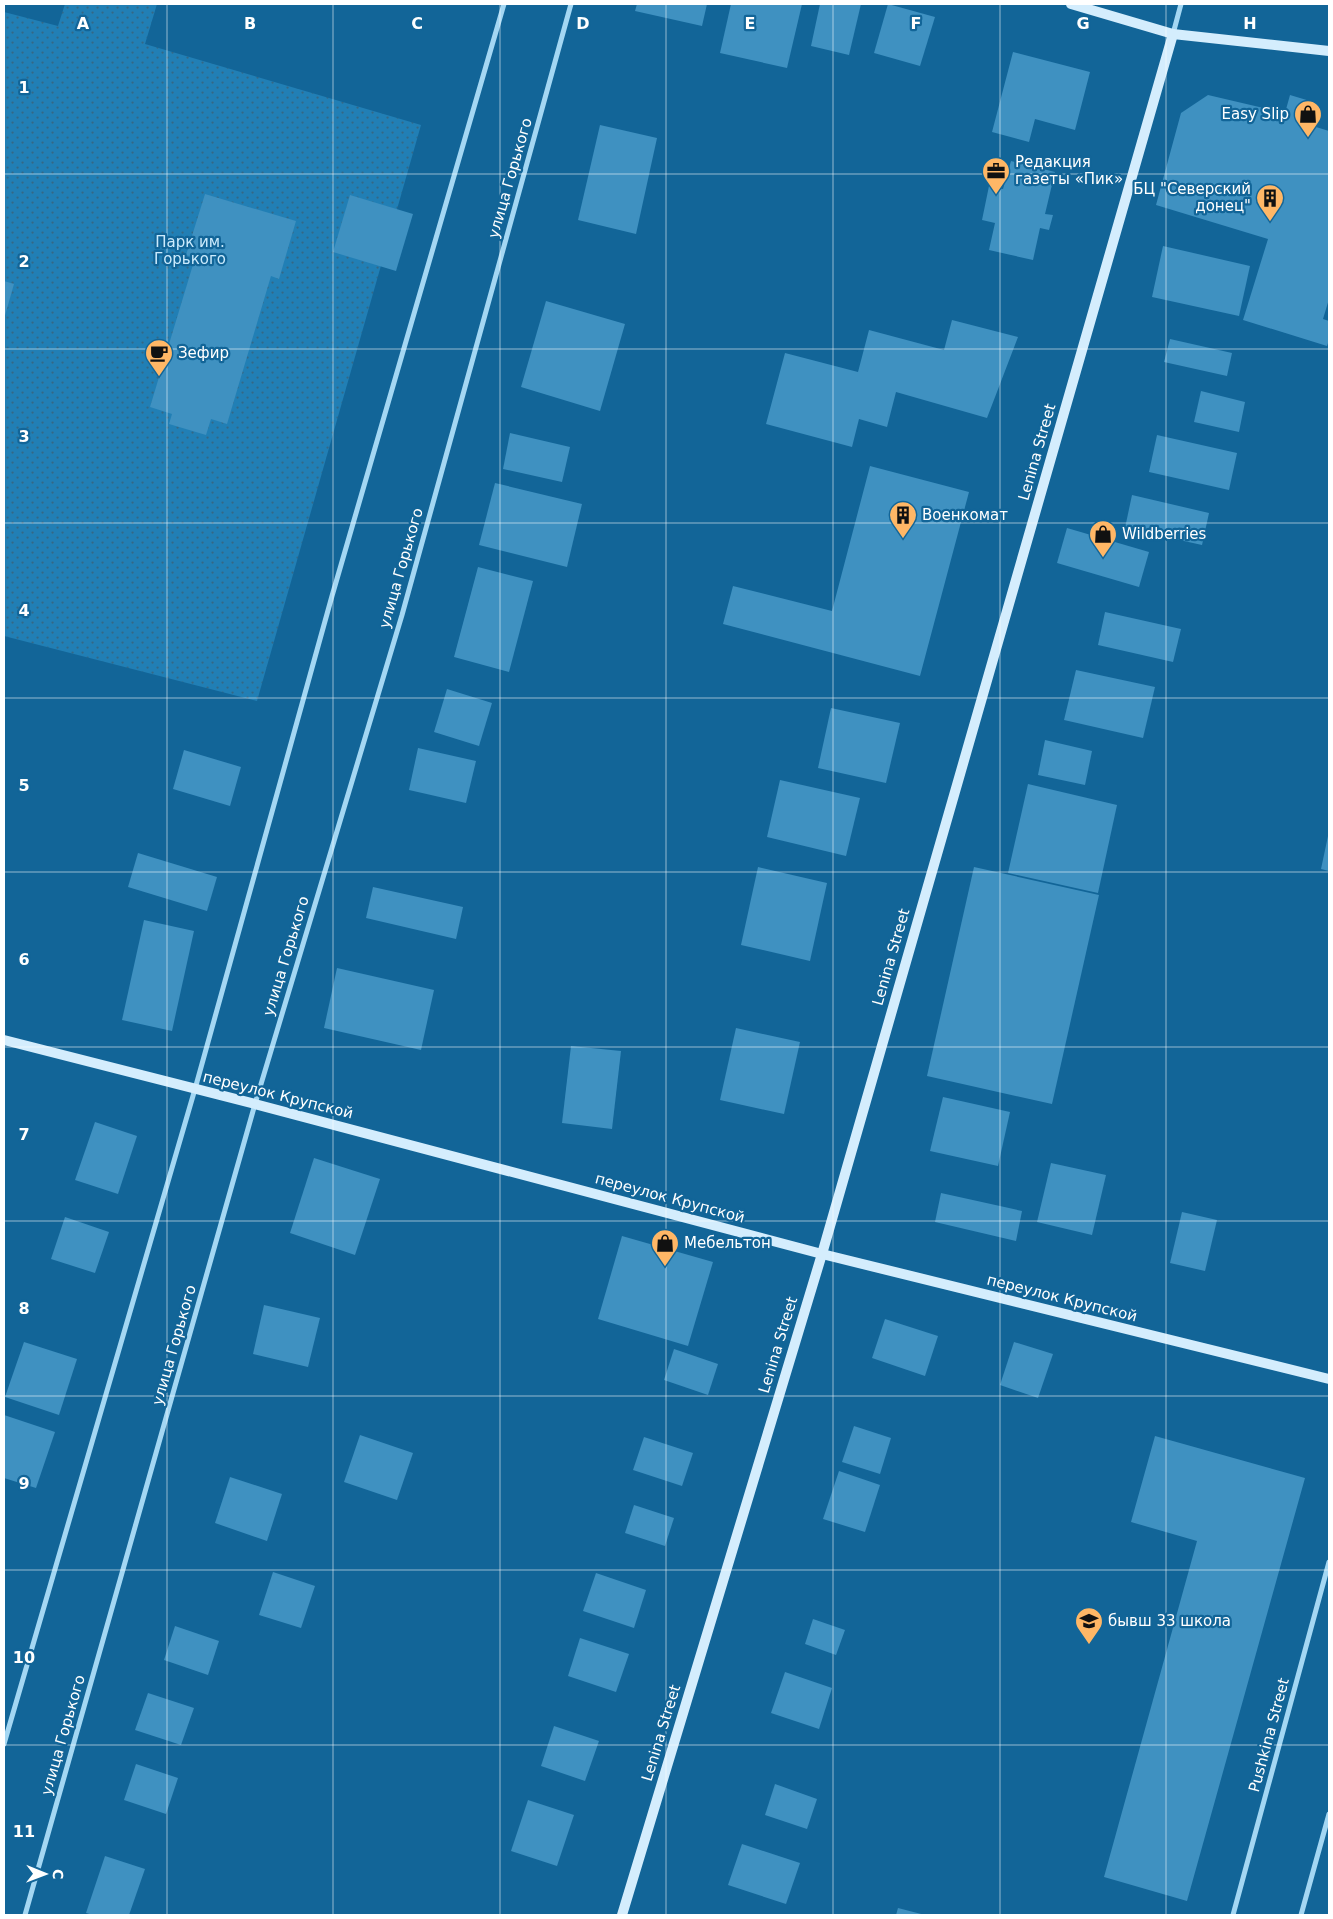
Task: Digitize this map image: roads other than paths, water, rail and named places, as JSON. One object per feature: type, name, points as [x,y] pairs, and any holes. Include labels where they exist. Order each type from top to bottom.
[{"type":"street","points":[[4,1744],[195,1089],[332,596],[504,4]]},
{"type":"street","name":"улица Горького","points":[[25,1915],[255,1104],[402,615],[572,4]]},
{"type":"street","points":[[1071,4],[1172,34],[1329,51]]},
{"type":"street","name":"Lenina Street","points":[[622,1915],[822,1254],[1181,4]]},
{"type":"street","name":"переулок Крупской","points":[[4,1040],[255,1104],[822,1254],[1329,1379]]},
{"type":"street","name":"Pushkina Street","points":[[1233,1915],[1329,1562]]},
{"type":"street","points":[[1301,1915],[1329,1814]]},
{"type":"place","name":"Easy Slip","points":[[1308,138]]},
{"type":"place","name":"Редакция газеты «Пик»","points":[[996,195]]},
{"type":"place","name":"БЦ \"Северский донец\"","points":[[1270,222]]},
{"type":"place","name":"Зефир","points":[[159,377]]},
{"type":"place","name":"Военкомат","points":[[903,539]]},
{"type":"place","name":"Wildberries","points":[[1103,558]]},
{"type":"place","name":"Мебельтон","points":[[665,1267]]},
{"type":"place","name":"бывш 33 школа","points":[[1089,1645]]},
{"type":"park label","name":"Парк им. Горького","points":[[190,250]]}]
